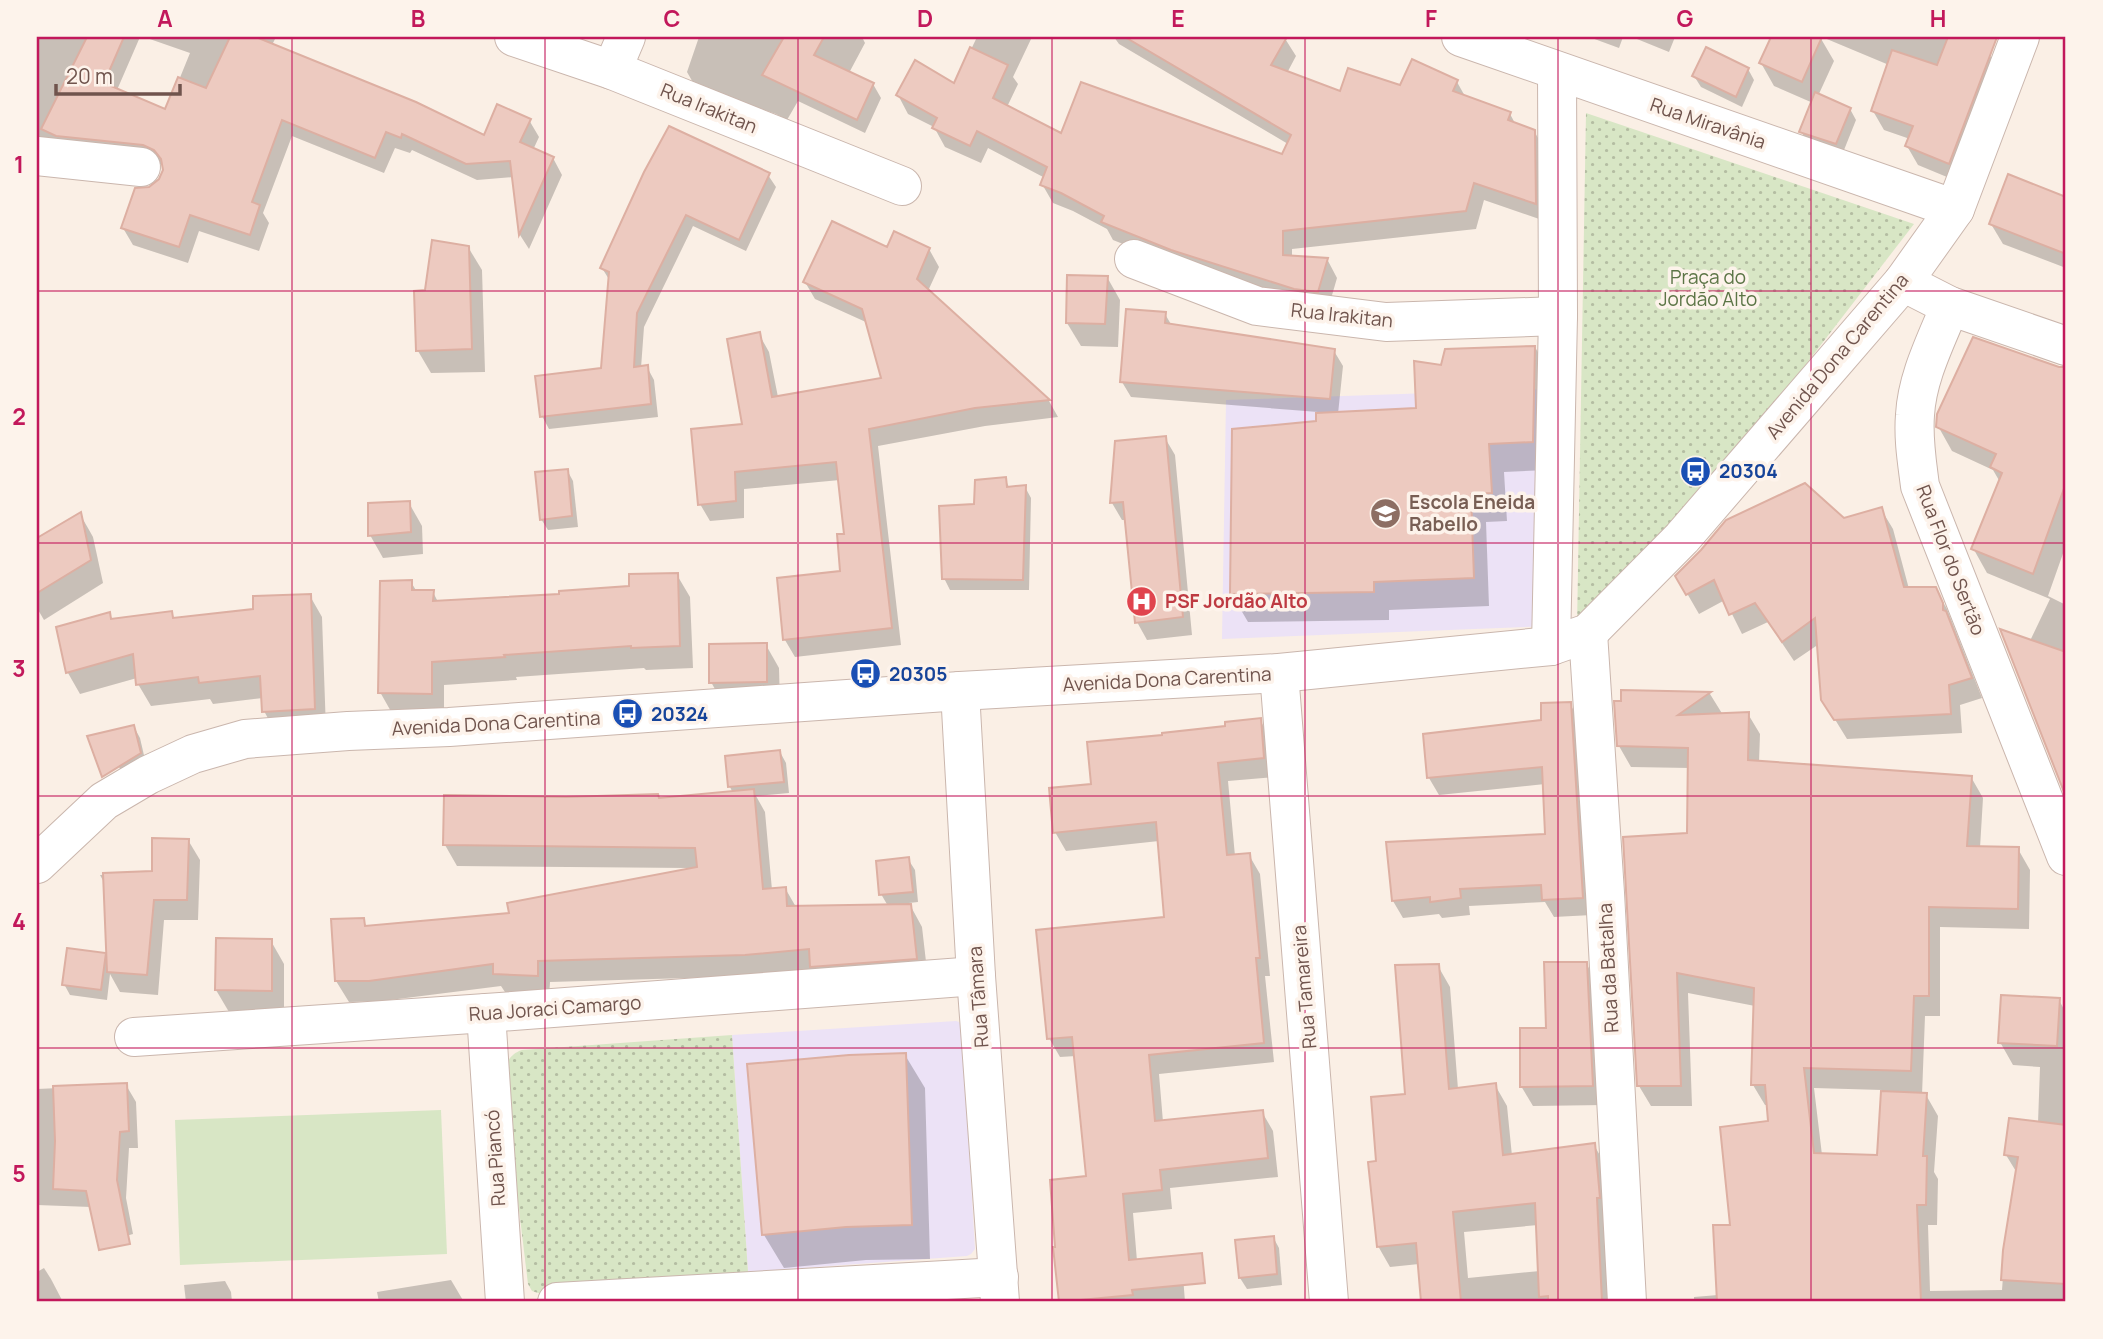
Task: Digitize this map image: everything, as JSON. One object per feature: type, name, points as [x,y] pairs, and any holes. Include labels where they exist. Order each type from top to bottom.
[{"type":"street","name":"Rua Irakitan","points":[[514,37],[619,53],[902,186]]},
{"type":"street","name":"Rua Miravânia","points":[[1461,37],[1955,209]]},
{"type":"street","name":"Avenida Dona Carentina","points":[[37,864],[104,801],[148,775],[193,754],[245,739],[960,691],[1279,673],[1551,646],[1588,633],[1682,538],[1903,282],[1955,209],[2020,37]]},
{"type":"street","points":[[1551,646],[1558,316],[1557,71]]},
{"type":"street","points":[[37,156],[141,167]]},
{"type":"street","name":"Rua Irakitan","points":[[1135,259],[1257,306],[1386,322],[1558,316]]},
{"type":"street","points":[[1903,282],[1950,306],[2066,346]]},
{"type":"street","name":"Rua Flor do Sertão","points":[[1950,306],[1922,376],[1915,414],[1915,453],[1920,486],[2066,856]]},
{"type":"street","name":"Rua da Batalha","points":[[1588,633],[1627,1302]]},
{"type":"street","name":"Rua Tamareira","points":[[1279,673],[1329,1302]]},
{"type":"street","name":"Rua Tâmara","points":[[960,691],[976,976],[1000,1290]]},
{"type":"street","name":"Rua Joraci Camargo","points":[[134,1037],[976,976]]},
{"type":"street","name":"Rua Piancó","points":[[486,1013],[505,1302]]},
{"type":"street","points":[[557,1302],[1000,1290]]},
{"type":"shaded area","name":"Escola Eneida Rabello","points":[[1546,389],[1551,626],[1222,639],[1226,400]]},
{"type":"shaded area","points":[[956,1021],[962,1027],[975,1249],[971,1254],[748,1272],[732,1035]]},
{"type":"green space","name":"Praça do Jordão Alto","points":[[1586,113],[1914,224],[1601,630],[1577,627]]},
{"type":"green space","points":[[732,1035],[748,1272],[541,1294],[532,1291],[528,1284],[503,1077],[511,1057],[522,1050]]},
{"type":"green space","points":[[441,1110],[447,1254],[180,1265],[175,1120]]},
{"type":"building","points":[[87,37],[124,37],[104,83],[165,109],[178,77],[206,88],[230,37],[256,37],[416,102],[484,135],[497,104],[531,119],[520,142],[554,157],[519,235],[510,161],[466,164],[402,134],[401,138],[386,132],[375,158],[282,120],[252,202],[260,205],[250,235],[190,215],[179,247],[121,228],[135,188],[149,187],[159,179],[163,170],[161,159],[154,150],[143,145],[56,136],[41,129]]},
{"type":"building","points":[[784,37],[824,37],[814,55],[874,83],[857,120],[762,75]]},
{"type":"building","points":[[1125,37],[1287,37],[1271,65],[1340,91],[1348,68],[1400,85],[1412,59],[1458,80],[1453,91],[1511,112],[1508,120],[1535,130],[1536,204],[1474,183],[1466,211],[1283,231],[1283,255],[1328,258],[1318,292],[1294,289],[1171,250],[1101,222],[1104,216],[1040,185],[1047,167],[977,131],[970,146],[932,128],[937,118],[896,95],[915,60],[954,83],[970,47],[1008,65],[993,98],[1061,133],[1081,82],[1282,154],[1291,135]]},
{"type":"building","points":[[1771,37],[1822,37],[1802,82],[1759,63]]},
{"type":"building","points":[[1948,37],[1997,37],[1949,164],[1905,146],[1913,126],[1871,111],[1892,50],[1937,65]]},
{"type":"building","points":[[1706,47],[1749,68],[1736,97],[1692,76]]},
{"type":"building","points":[[1815,92],[1851,108],[1836,144],[1799,132]]},
{"type":"building","points":[[669,126],[770,173],[739,240],[686,215],[637,313],[634,367],[648,365],[651,404],[540,417],[535,376],[601,368],[609,272],[600,268],[644,172]]},
{"type":"building","points":[[2008,174],[2066,197],[2066,254],[1989,224]]},
{"type":"building","points":[[832,221],[887,247],[894,231],[930,248],[917,279],[1050,400],[975,408],[869,429],[892,628],[783,640],[777,578],[840,571],[837,534],[844,534],[836,462],[735,472],[736,501],[698,505],[691,429],[742,424],[727,339],[760,332],[772,397],[881,378],[862,309],[803,282]]},
{"type":"building","points":[[432,240],[469,246],[472,349],[416,351],[414,291],[425,290]]},
{"type":"building","points":[[1067,275],[1108,276],[1105,324],[1066,323]]},
{"type":"building","points":[[1126,309],[1166,312],[1165,323],[1335,349],[1330,399],[1120,382]]},
{"type":"building","points":[[1973,337],[2059,367],[2066,367],[2066,483],[2033,574],[1971,549],[2002,473],[1990,467],[1996,454],[1936,427],[1937,414]]},
{"type":"building","name":"Escola Eneida Rabello","points":[[1535,346],[1533,442],[1489,444],[1492,493],[1471,494],[1474,578],[1374,582],[1374,592],[1230,594],[1232,429],[1316,421],[1316,413],[1416,408],[1414,361],[1441,365],[1445,349]]},
{"type":"building","points":[[1166,436],[1183,617],[1135,623],[1123,502],[1110,503],[1115,441]]},
{"type":"building","points":[[568,469],[572,516],[540,520],[535,472]]},
{"type":"building","points":[[1006,477],[1007,487],[1026,485],[1023,580],[942,579],[939,506],[974,504],[975,480]]},
{"type":"building","points":[[1805,483],[1844,518],[1882,507],[1904,587],[1936,587],[1972,678],[1949,685],[1951,714],[1834,720],[1821,700],[1815,618],[1782,642],[1755,603],[1729,615],[1714,580],[1686,595],[1675,576],[1726,520]]},
{"type":"building","points":[[410,501],[411,532],[368,536],[368,503]]},
{"type":"building","points":[[81,512],[91,560],[37,593],[37,538]]},
{"type":"building","points":[[678,573],[680,646],[631,646],[432,662],[432,694],[378,693],[380,581],[412,580],[412,590],[434,590],[433,601],[559,594],[559,591],[629,586],[629,574]]},
{"type":"building","points":[[311,594],[315,709],[262,712],[260,676],[199,683],[198,677],[136,685],[133,654],[66,673],[56,627],[110,612],[111,619],[172,611],[173,618],[253,609],[253,596]]},
{"type":"building","points":[[2000,629],[2066,652],[2066,797]]},
{"type":"building","points":[[767,643],[767,682],[709,683],[709,644]]},
{"type":"building","points":[[1621,690],[1711,692],[1678,715],[1749,712],[1748,760],[1972,776],[1967,846],[2019,847],[2018,909],[1929,907],[1929,996],[1914,996],[1911,1071],[1804,1068],[1814,1153],[1877,1155],[1881,1091],[1927,1093],[1923,1156],[1927,1156],[1926,1205],[1917,1205],[1921,1302],[1717,1302],[1713,1225],[1730,1225],[1720,1127],[1768,1121],[1765,1085],[1751,1085],[1754,988],[1677,973],[1681,1086],[1637,1086],[1623,837],[1687,833],[1688,748],[1617,746],[1614,701],[1621,701]]},
{"type":"building","points":[[1571,702],[1583,898],[1542,900],[1541,885],[1460,889],[1461,898],[1430,902],[1430,897],[1392,901],[1386,842],[1545,834],[1542,767],[1427,778],[1423,734],[1541,720],[1541,703]]},
{"type":"building","points":[[1261,718],[1264,758],[1218,763],[1227,855],[1250,853],[1260,958],[1256,958],[1264,1043],[1149,1055],[1155,1121],[1263,1110],[1268,1158],[1160,1170],[1162,1190],[1123,1194],[1129,1260],[1202,1253],[1205,1283],[1132,1290],[1133,1295],[1059,1302],[1050,1180],[1086,1176],[1072,1037],[1047,1039],[1036,930],[1164,917],[1156,822],[1053,833],[1049,788],[1091,784],[1087,742],[1162,735],[1225,726],[1225,722]]},
{"type":"building","points":[[134,725],[141,753],[102,777],[87,736]]},
{"type":"building","points":[[780,750],[784,782],[728,787],[725,756]]},
{"type":"building","points":[[754,789],[763,889],[786,887],[787,906],[911,904],[917,959],[810,967],[809,949],[745,955],[538,961],[538,976],[493,974],[493,964],[369,981],[335,981],[331,919],[364,918],[365,926],[509,913],[507,903],[697,867],[695,848],[443,845],[444,795],[566,797],[658,794],[659,798]]},
{"type":"building","points":[[152,838],[189,839],[187,900],[154,900],[147,975],[107,972],[103,873],[152,871]]},
{"type":"building","points":[[909,857],[913,892],[879,895],[876,861]]},
{"type":"building","points":[[216,938],[272,939],[272,991],[215,990]]},
{"type":"building","points":[[67,948],[106,953],[101,990],[62,985]]},
{"type":"building","points":[[1544,962],[1587,962],[1593,1086],[1520,1087],[1520,1028],[1546,1028]]},
{"type":"building","points":[[1439,964],[1449,1089],[1496,1083],[1503,1155],[1595,1143],[1600,1198],[1597,1198],[1602,1302],[1548,1302],[1548,1296],[1539,1297],[1535,1203],[1453,1212],[1461,1302],[1421,1302],[1416,1243],[1377,1247],[1368,1162],[1376,1161],[1371,1097],[1405,1094],[1395,965]]},
{"type":"building","points":[[2001,995],[2060,998],[2057,1046],[1998,1043]]},
{"type":"building","points":[[906,1053],[912,1225],[846,1227],[762,1235],[747,1064]]},
{"type":"building","points":[[127,1083],[129,1131],[120,1132],[117,1180],[130,1244],[99,1250],[86,1191],[53,1189],[53,1086]]},
{"type":"building","points":[[2009,1118],[2066,1125],[2066,1284],[2001,1280],[2003,1250],[2018,1157],[2004,1155]]},
{"type":"building","points":[[1274,1236],[1277,1274],[1239,1278],[1235,1240]]},
{"type":"place","name":"20304","points":[[1696,471]]},
{"type":"place","name":"Escola Eneida Rabello","points":[[1386,513]]},
{"type":"place","name":"PSF Jordão Alto","points":[[1142,601]]},
{"type":"place","name":"20305","points":[[866,674]]},
{"type":"place","name":"20324","points":[[628,714]]}]
